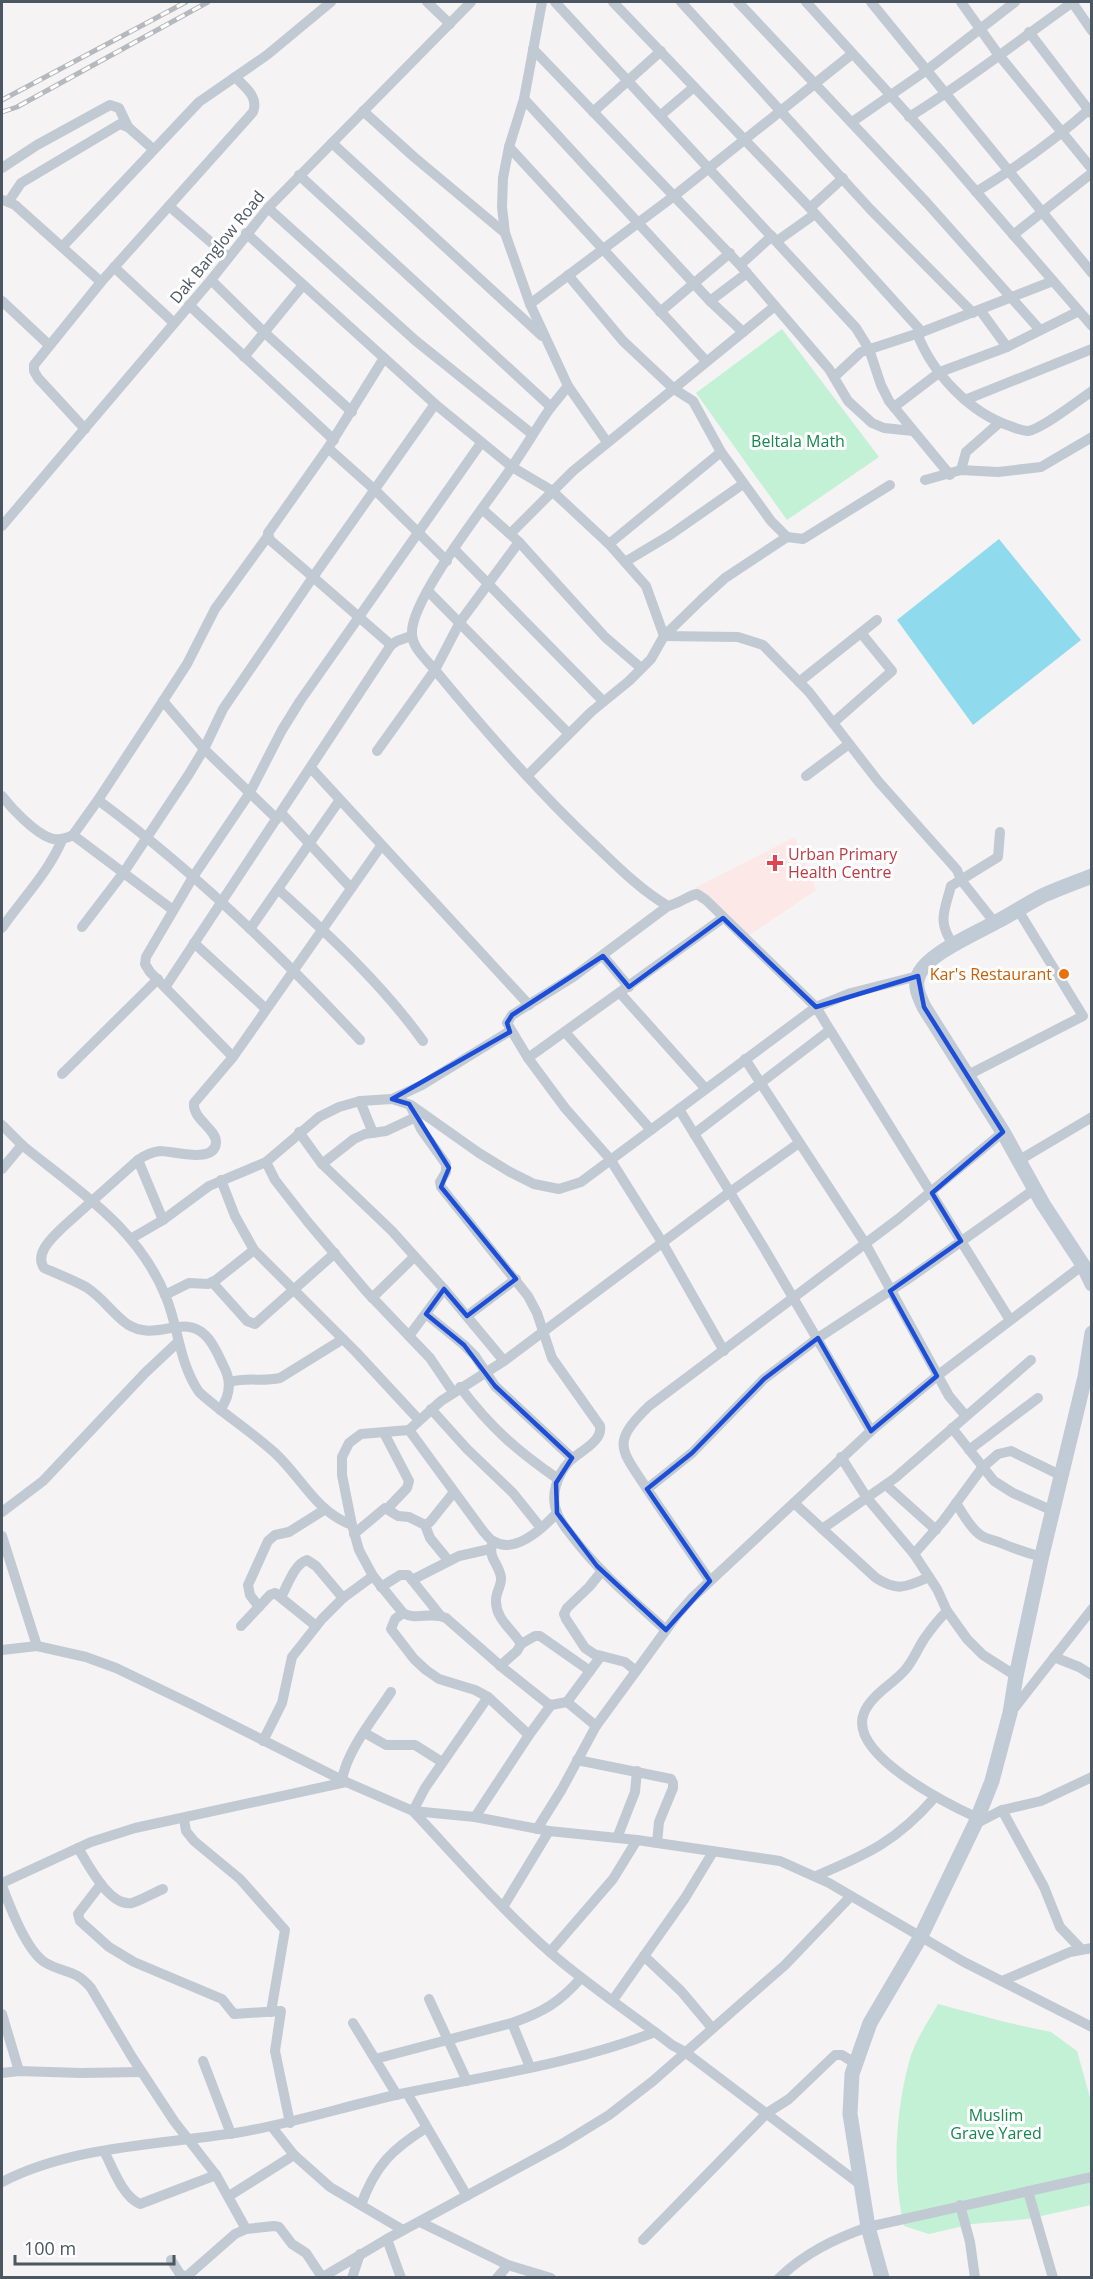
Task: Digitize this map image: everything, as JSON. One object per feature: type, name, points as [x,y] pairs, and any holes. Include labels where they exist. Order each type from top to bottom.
[{"type":"main road","points":[[1089,1274],[924,1007],[917,990],[918,976],[929,961],[1046,894],[1092,876]]},
{"type":"main road","points":[[881,2277],[868,2228],[850,2114],[852,2074],[870,2023],[920,1938],[977,1821],[992,1781],[1010,1713],[1042,1557],[1085,1377],[1092,1333]]},
{"type":"street","points":[[63,246],[199,102],[267,55],[331,2]]},
{"type":"street","points":[[427,2],[450,24]]},
{"type":"street","name":"Dak Banglow Road","points":[[2,526],[211,279],[268,208],[471,2]]},
{"type":"street","points":[[542,2],[524,99],[509,147],[503,178],[502,207],[505,233],[545,339],[568,386],[607,442]]},
{"type":"street","points":[[555,2],[841,311],[869,349],[880,385],[894,407],[950,475]]},
{"type":"street","points":[[613,2],[813,211],[920,333],[922,346],[940,372],[965,400],[986,417],[1028,431],[1092,391]]},
{"type":"street","points":[[681,2],[843,178],[976,312],[1007,347]]},
{"type":"street","points":[[738,2],[852,122],[1040,330]]},
{"type":"street","points":[[806,2],[1092,326]]},
{"type":"street","points":[[871,2],[1092,273]]},
{"type":"street","points":[[961,2],[998,54],[1092,171],[1013,235]]},
{"type":"street","points":[[852,122],[891,97],[1015,2]]},
{"type":"street","points":[[909,117],[946,94],[998,54],[1073,2],[1092,31]]},
{"type":"street","points":[[976,192],[1008,172],[1091,110],[1029,32]]},
{"type":"street","points":[[533,49],[730,253],[834,377],[848,401],[863,417],[884,428],[913,431]]},
{"type":"street","points":[[593,111],[661,51]]},
{"type":"street","points":[[530,304],[674,196],[852,54]]},
{"type":"street","points":[[85,429],[38,378],[34,365],[101,282],[253,112],[256,105],[254,98],[235,77]]},
{"type":"street","points":[[661,115],[694,87]]},
{"type":"street","points":[[524,99],[637,223],[742,332]]},
{"type":"street","points":[[2,168],[37,145],[110,105],[118,108],[128,127]]},
{"type":"street","points":[[363,111],[505,233]]},
{"type":"street","points":[[101,282],[63,246],[5,200],[21,183],[120,124],[128,127],[153,149]]},
{"type":"street","points":[[332,143],[545,339]]},
{"type":"street","points":[[509,147],[706,361]]},
{"type":"street","points":[[299,175],[551,406]]},
{"type":"street","points":[[710,301],[774,239],[813,211],[843,178]]},
{"type":"street","points":[[169,206],[228,257]]},
{"type":"street","points":[[268,208],[416,341],[532,434]]},
{"type":"street","points":[[246,233],[435,404],[512,466],[551,490],[609,544],[646,586],[664,636]]},
{"type":"street","points":[[660,312],[730,253]]},
{"type":"street","points":[[114,267],[174,323]]},
{"type":"street","points":[[568,275],[623,341],[674,389],[693,401],[721,452],[743,484],[771,521],[787,537],[803,539],[890,485]]},
{"type":"street","points":[[211,279],[265,333],[352,412]]},
{"type":"street","points":[[834,377],[855,356],[869,349],[920,333],[1053,281]]},
{"type":"street","points":[[244,357],[303,285]]},
{"type":"street","points":[[2,301],[49,345]]},
{"type":"street","points":[[189,305],[244,357],[447,561]]},
{"type":"street","points":[[510,534],[551,490],[774,306]]},
{"type":"street","points":[[894,407],[940,372],[1007,347],[1079,311]]},
{"type":"street","points":[[965,400],[1092,349]]},
{"type":"street","points":[[2,928],[98,800],[187,664],[215,609],[331,444],[384,358]]},
{"type":"street","points":[[568,386],[551,406],[454,549],[417,609],[411,636],[417,649],[559,812],[614,863],[668,906]]},
{"type":"street","points":[[82,927],[124,872],[204,749],[223,709],[435,404]]},
{"type":"street","points":[[961,470],[966,452],[999,423]]},
{"type":"street","points":[[925,480],[950,475],[961,470],[999,472],[1041,467],[1092,437]]},
{"type":"street","points":[[233,1057],[145,964],[146,957],[193,877],[249,794],[282,730],[357,617],[481,443]]},
{"type":"street","points":[[609,544],[721,452]]},
{"type":"street","points":[[625,562],[678,530],[743,484]]},
{"type":"street","points":[[482,509],[519,542],[589,620],[641,669]]},
{"type":"street","points":[[268,536],[391,645]]},
{"type":"street","points":[[527,777],[568,734],[651,659],[664,636],[725,578],[787,537]]},
{"type":"street","points":[[377,751],[435,670],[460,622],[519,542]]},
{"type":"street","points":[[454,549],[603,701]]},
{"type":"street","points":[[428,591],[568,734]]},
{"type":"street","points":[[799,682],[877,620]]},
{"type":"street","points":[[833,723],[892,671],[861,633]]},
{"type":"street","points":[[62,1074],[162,983],[194,943],[391,645],[411,636]]},
{"type":"street","points":[[664,636],[738,637],[763,645],[799,682],[878,781],[957,870],[961,880],[995,923]]},
{"type":"street","points":[[163,701],[204,749],[249,794],[311,843],[350,887]]},
{"type":"street","points":[[806,776],[849,744]]},
{"type":"street","points":[[311,768],[529,1005]]},
{"type":"street","points":[[98,800],[147,836],[221,902],[293,969],[360,1040]]},
{"type":"street","points":[[250,929],[339,801]]},
{"type":"street","points":[[4,805],[50,838],[68,837],[124,872],[173,910]]},
{"type":"street","points":[[954,946],[944,932],[942,920],[951,886],[998,857],[1000,832]]},
{"type":"street","points":[[220,1410],[229,1394],[229,1382],[226,1370],[205,1335],[197,1329],[175,1327],[154,1332],[141,1330],[128,1324],[86,1287],[45,1268],[41,1263],[43,1250],[52,1238],[93,1199],[148,1154],[159,1151],[201,1155],[208,1154],[213,1149],[216,1144],[215,1138],[195,1112],[194,1103],[233,1057],[321,928],[381,846]]},
{"type":"street","points":[[278,889],[321,928],[386,994],[423,1041]]},
{"type":"street","points":[[724,1351],[662,1242],[610,1159],[564,1108],[528,1058],[507,1023],[508,1019],[603,956],[668,906],[690,895],[698,894],[816,1007],[1010,1320]]},
{"type":"street","points":[[968,1075],[1087,1014],[1018,910]]},
{"type":"street","points":[[528,1058],[723,918]]},
{"type":"street","points":[[194,943],[266,1009]]},
{"type":"street","points":[[603,956],[625,990],[705,1088]]},
{"type":"street","points":[[132,1238],[163,1220],[200,1192],[221,1180],[266,1162],[319,1117],[339,1107],[360,1101],[392,1099],[409,1104],[478,1153],[534,1184],[559,1189],[581,1182],[816,1007],[851,993],[918,976]]},
{"type":"street","points":[[694,1134],[830,1030]]},
{"type":"street","points":[[392,1099],[422,1085],[510,1031]]},
{"type":"street","points":[[565,1032],[651,1130]]},
{"type":"street","points":[[745,1059],[865,1243],[937,1376],[949,1396],[965,1415]]},
{"type":"street","points":[[360,1101],[373,1133]]},
{"type":"street","points":[[409,1104],[430,1143],[446,1164],[446,1172],[440,1182],[441,1187],[528,1296],[552,1358],[600,1426],[601,1431],[597,1438],[572,1458],[558,1479],[555,1501],[557,1513],[582,1549],[602,1571],[666,1630]]},
{"type":"street","points":[[679,1109],[872,1431]]},
{"type":"street","points":[[322,1164],[354,1139],[386,1131],[416,1117]]},
{"type":"street","points":[[1018,1161],[1092,1117]]},
{"type":"street","points":[[2,1125],[22,1145],[93,1199],[132,1238],[149,1262],[165,1295],[190,1379],[199,1392],[254,1434],[277,1455],[324,1510],[353,1530]]},
{"type":"street","points":[[299,1132],[322,1164],[392,1232],[504,1360]]},
{"type":"street","points":[[710,1581],[629,1462],[623,1447],[624,1435],[649,1407],[932,1193],[1003,1132]]},
{"type":"street","points":[[440,1615],[417,1617],[403,1613],[381,1587],[364,1561],[353,1530],[342,1475],[342,1457],[349,1443],[361,1434],[409,1431],[431,1409],[504,1360],[799,1143]]},
{"type":"street","points":[[2,1169],[22,1145]]},
{"type":"street","points":[[138,1160],[163,1220]]},
{"type":"street","points":[[266,1162],[286,1196],[372,1298],[493,1427],[519,1452],[558,1479]]},
{"type":"street","points":[[221,1180],[235,1216],[254,1250],[343,1339],[418,1420]]},
{"type":"street","points":[[647,1489],[692,1454],[764,1379],[818,1338],[890,1291],[1035,1189]]},
{"type":"street","points":[[165,1295],[189,1283],[212,1282],[254,1250]]},
{"type":"street","points":[[212,1282],[247,1321],[255,1324],[335,1253]]},
{"type":"street","points":[[372,1298],[414,1257]]},
{"type":"street","points":[[537,1829],[562,1790],[596,1726],[692,1598],[841,1457],[937,1376],[1010,1320],[1089,1274]]},
{"type":"street","points":[[467,1316],[516,1279]]},
{"type":"street","points":[[409,1336],[444,1289]]},
{"type":"street","points":[[426,1314],[475,1356],[495,1386],[572,1458]]},
{"type":"street","points":[[229,1382],[249,1378],[270,1380],[280,1378],[343,1339]]},
{"type":"street","points":[[2,1512],[43,1481],[145,1373],[178,1342]]},
{"type":"street","points":[[822,1529],[886,1485],[1031,1360]]},
{"type":"street","points":[[969,1450],[1038,1398]]},
{"type":"street","points":[[431,1409],[467,1449],[513,1493],[542,1528]]},
{"type":"street","points":[[952,1428],[994,1481],[1013,1493],[1053,1511]]},
{"type":"street","points":[[409,1431],[492,1545],[491,1556],[501,1577],[496,1601],[497,1609],[521,1644]]},
{"type":"street","points":[[353,1530],[383,1509],[387,1509],[407,1488],[409,1480],[384,1433]]},
{"type":"street","points":[[914,1554],[936,1530],[982,1468],[998,1454],[1011,1451],[1062,1476]]},
{"type":"street","points":[[841,1457],[867,1498],[914,1554],[947,1611],[967,1639],[983,1655],[1016,1676]]},
{"type":"street","points":[[886,1485],[936,1530]]},
{"type":"street","points":[[425,1525],[454,1492]]},
{"type":"street","points":[[794,1503],[876,1578],[887,1585],[908,1586],[928,1577]]},
{"type":"street","points":[[956,1503],[968,1522],[984,1538],[1042,1557]]},
{"type":"street","points":[[387,1509],[398,1516],[409,1517],[425,1525],[430,1538],[448,1560]]},
{"type":"street","points":[[259,1607],[250,1595],[248,1585],[268,1541],[275,1535],[289,1532],[324,1510]]},
{"type":"street","points":[[412,1580],[448,1560],[492,1545],[513,1544],[542,1528],[557,1513]]},
{"type":"street","points":[[2,1536],[37,1646]]},
{"type":"street","points":[[281,1598],[298,1567],[306,1560],[316,1566],[343,1598]]},
{"type":"street","points":[[602,1571],[564,1614],[585,1648],[602,1656],[625,1662],[636,1671]]},
{"type":"street","points":[[381,1587],[404,1574],[412,1580],[440,1615],[454,1624],[500,1666],[551,1705]]},
{"type":"street","points":[[263,1741],[282,1703],[292,1657],[316,1626],[343,1598],[373,1576]]},
{"type":"street","points":[[241,1626],[272,1594],[281,1598],[316,1626]]},
{"type":"street","points":[[1010,1713],[1092,1609]]},
{"type":"street","points":[[947,1611],[932,1627],[906,1670],[867,1706],[862,1715],[862,1725],[868,1740],[881,1758],[934,1797],[977,1821],[1002,1810],[1041,1801],[1092,1777]]},
{"type":"street","points":[[403,1613],[395,1619],[391,1629],[414,1659],[439,1679],[475,1690],[488,1697],[529,1735]]},
{"type":"street","points":[[500,1666],[517,1651],[521,1644],[535,1636],[540,1636],[590,1671]]},
{"type":"street","points":[[2,1650],[37,1646],[86,1657],[116,1668],[344,1781],[412,1811],[475,1817],[549,1831],[637,1840],[780,1861],[816,1876],[920,1938],[1053,2009],[1092,2027]]},
{"type":"street","points":[[475,1817],[551,1705],[567,1702],[602,1656]]},
{"type":"street","points":[[1054,1657],[1092,1675]]},
{"type":"street","points":[[344,1781],[346,1763],[391,1692]]},
{"type":"street","points":[[412,1811],[442,1762],[488,1697]]},
{"type":"street","points":[[567,1702],[596,1726]]},
{"type":"street","points":[[364,1733],[386,1745],[415,1745],[442,1762]]},
{"type":"street","points":[[577,1760],[666,1776],[674,1783],[659,1822],[657,1844]]},
{"type":"street","points":[[617,1838],[635,1792],[637,1771]]},
{"type":"street","points":[[246,2229],[216,2175],[188,2141],[141,2072],[87,1983],[72,1971],[46,1963],[36,1954],[22,1930],[2,1885],[78,1848],[135,1828],[184,1819],[344,1781]]},
{"type":"street","points":[[816,1876],[884,1844],[911,1822],[934,1797]]},
{"type":"street","points":[[1002,1810],[1044,1887],[1060,1927],[1086,1948],[1002,1981]]},
{"type":"street","points":[[412,1811],[503,1907],[581,1978],[685,2052],[861,2185]]},
{"type":"street","points":[[184,1819],[186,1831],[194,1841],[240,1879],[285,1930],[271,2012]]},
{"type":"street","points":[[503,1907],[549,1831]]},
{"type":"street","points":[[550,1952],[613,1879],[637,1840]]},
{"type":"street","points":[[78,1848],[101,1884],[120,1902],[131,1903],[163,1889]]},
{"type":"street","points":[[613,2000],[713,1852]]},
{"type":"street","points":[[101,1884],[78,1914],[80,1921],[109,1947],[134,1962],[222,1999],[234,2014],[281,2011],[275,2051],[290,2123]]},
{"type":"street","points":[[171,2260],[180,2274],[186,2277],[221,2246],[246,2229],[274,2226],[279,2227],[292,2244],[311,2259],[321,2277],[562,2144],[609,2115],[653,2081],[785,1965],[851,1896]]},
{"type":"street","points":[[644,1956],[681,1991],[712,2028]]},
{"type":"street","points":[[375,2059],[512,2023],[550,2007],[566,1995],[581,1978]]},
{"type":"street","points":[[429,1999],[467,2081]]},
{"type":"street","points":[[2,2014],[19,2071]]},
{"type":"street","points":[[353,2023],[375,2059],[426,2128],[467,2196]]},
{"type":"street","points":[[512,2023],[530,2067]]},
{"type":"street","points":[[2,2182],[45,2163],[104,2151],[188,2141],[272,2127],[402,2094],[614,2048],[655,2032]]},
{"type":"street","points":[[643,2240],[767,2113],[789,2099],[835,2055],[842,2055],[856,2064]]},
{"type":"street","points":[[203,2061],[231,2134]]},
{"type":"street","points":[[2,2073],[19,2071],[141,2072]]},
{"type":"street","points":[[272,2127],[294,2155],[330,2187],[403,2230]]},
{"type":"street","points":[[361,2205],[370,2182],[389,2155],[426,2128]]},
{"type":"street","points":[[104,2151],[133,2201],[140,2204],[216,2175]]},
{"type":"street","points":[[229,2196],[294,2155]]},
{"type":"street","points":[[779,2277],[811,2252],[835,2239],[868,2228],[1092,2176]]},
{"type":"street","points":[[1028,2191],[1053,2277]]},
{"type":"street","points":[[960,2205],[970,2242],[975,2277]]},
{"type":"street","points":[[420,2222],[508,2265],[551,2277]]},
{"type":"street","points":[[387,2239],[401,2277]]},
{"type":"street","points":[[351,2277],[360,2254]]},
{"type":"street","points":[[497,2277],[508,2265]]},
{"type":"highlighted area","points":[[723,918],[816,1007],[918,976],[924,1007],[1003,1132],[932,1193],[961,1241],[890,1291],[937,1376],[871,1431],[818,1338],[764,1379],[692,1453],[647,1489],[710,1581],[666,1630],[597,1566],[557,1513],[556,1483],[572,1458],[495,1386],[464,1345],[426,1314],[444,1289],[467,1316],[516,1279],[441,1187],[449,1168],[409,1104],[392,1099],[510,1032],[507,1023],[512,1015],[603,956],[629,987]]},
{"type":"shaded area","name":"Urban Primary Health Centre","points":[[795,837],[816,890],[748,936],[695,888]]},
{"type":"green space","name":"Beltala Math","points":[[782,329],[879,457],[787,520],[696,393]]},
{"type":"green space","name":"Muslim Grave Yared","points":[[938,2004],[1051,2032],[1077,2051],[1091,2101],[1091,2205],[1028,2219],[972,2224],[929,2234],[904,2226],[898,2186],[897,2144],[904,2082],[914,2047]]},
{"type":"water","points":[[999,539],[1081,640],[973,725],[897,620]]},
{"type":"railway","points":[[2,100],[186,2]]},
{"type":"railway","points":[[2,112],[17,107],[208,2]]},
{"type":"place","name":"Urban Primary Health Centre","points":[[775,863]]},
{"type":"place","name":"Kar's Restaurant","points":[[1064,974]]}]
